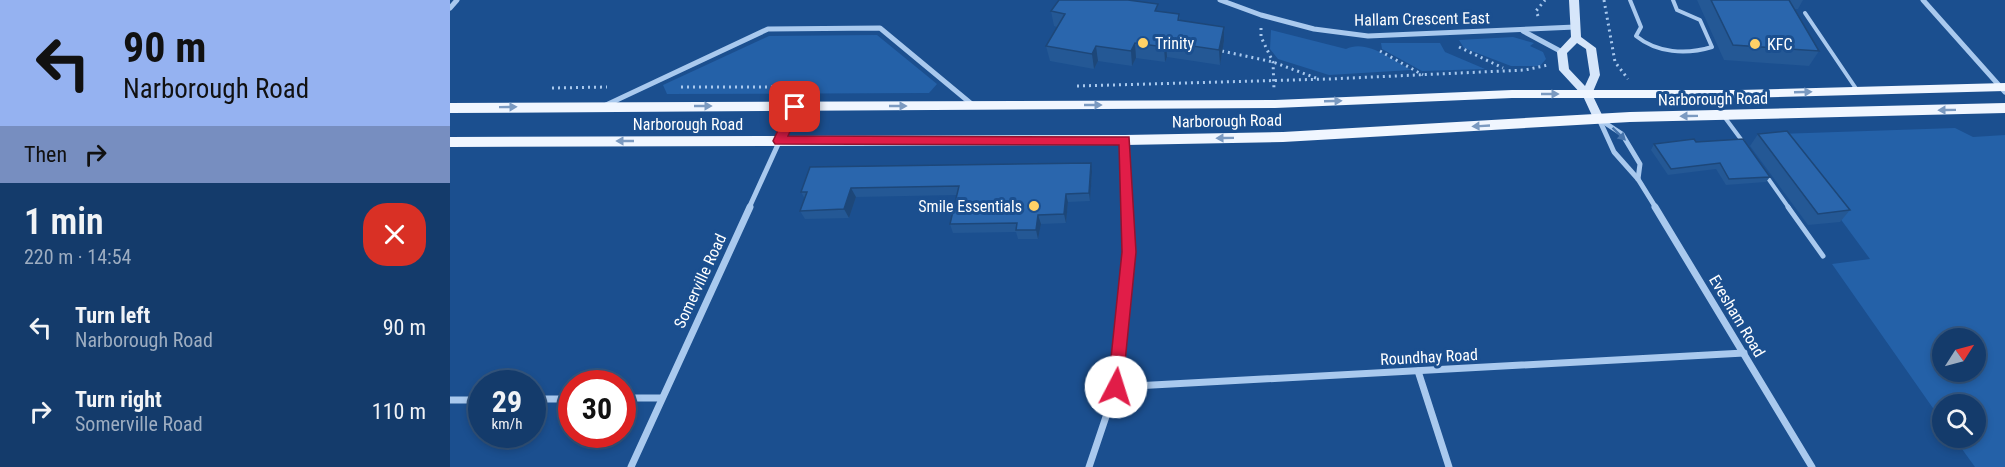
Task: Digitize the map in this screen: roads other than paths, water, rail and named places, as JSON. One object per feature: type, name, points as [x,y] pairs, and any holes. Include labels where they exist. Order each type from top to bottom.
[{"type":"main road","name":"Narborough Road","points":[[450,108],[606,105],[795,107],[1275,104],[1512,94],[1739,94],[2004,89]]},
{"type":"main road","name":"Narborough Road","points":[[450,142],[1125,140],[1283,137],[1599,119],[2005,108]]},
{"type":"street","points":[[450,8],[457,0]]},
{"type":"street","name":"Hallam Crescent East","points":[[1220,0],[1261,15],[1314,29],[1368,36],[1521,30],[1576,32]]},
{"type":"street","points":[[1574,0],[1576,32],[1562,52],[1564,70],[1587,93],[1599,119]]},
{"type":"street","points":[[1923,0],[2004,89]]},
{"type":"street","name":"Narborough Road","points":[[606,105],[768,29],[880,28],[975,106]]},
{"type":"street","points":[[1521,30],[1562,52]]},
{"type":"street","points":[[1576,32],[1591,48],[1595,75],[1587,93]]},
{"type":"street","name":"Somerville Road","points":[[631,467],[795,107]]},
{"type":"street","name":"Evesham Road","points":[[1599,119],[1622,134],[1640,164],[1638,179]]},
{"type":"street","name":"Evesham Road","points":[[1599,119],[1607,143],[1618,160],[1638,179],[1812,467]]},
{"type":"street","points":[[1089,467],[1116,387],[1129,252],[1125,140]]},
{"type":"street","name":"Roundhay Road","points":[[1116,387],[1744,353]]},
{"type":"street","points":[[1418,371],[1449,467]]},
{"type":"street","points":[[636,398],[661,398]]},
{"type":"street","points":[[450,400],[468,400]]},
{"type":"lane","points":[[1630,0],[1641,27],[1636,36],[1644,44],[1663,49],[1701,51],[1712,47],[1700,20],[1677,10],[1673,0]]},
{"type":"lane","points":[[1805,13],[1819,31],[1839,69],[1857,90]]},
{"type":"lane","points":[[1724,115],[1743,143]]},
{"type":"lane","points":[[1763,171],[1823,256]]},
{"type":"place","name":"Trinity","points":[[1143,43]]},
{"type":"place","name":"KFC","points":[[1755,44]]},
{"type":"place","name":"Smile Essentials","points":[[1034,206]]}]
